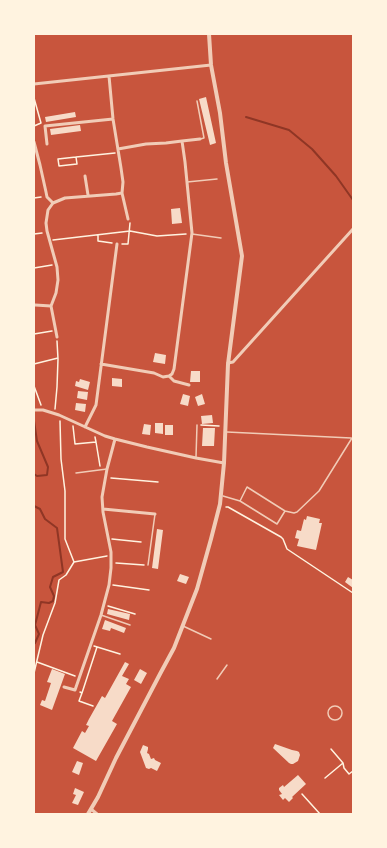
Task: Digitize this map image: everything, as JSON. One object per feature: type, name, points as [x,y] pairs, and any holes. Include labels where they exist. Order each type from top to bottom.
[{"type":"street","points":[[88,814],[174,648],[197,590],[220,504],[224,463],[228,364],[242,256],[211,65],[209,34]]},
{"type":"street","points":[[34,84],[211,65]]},
{"type":"street","points":[[108,76],[123,182],[122,193],[128,220]]},
{"type":"street","points":[[47,144],[45,126],[113,118]]},
{"type":"street","points":[[118,151],[146,144],[200,139]]},
{"type":"street","points":[[101,364],[154,373],[162,377],[172,374],[192,234],[182,141]]},
{"type":"street","points":[[34,142],[47,197],[53,204]]},
{"type":"street","points":[[86,176],[88,196]]},
{"type":"street","points":[[57,337],[51,306],[56,293],[58,280],[57,264],[46,223],[48,210],[53,204],[65,198],[122,193]]},
{"type":"street","points":[[228,364],[233,362],[353,229]]},
{"type":"street","points":[[85,427],[96,405],[117,244]]},
{"type":"street","points":[[35,305],[51,306]]},
{"type":"street","points":[[169,376],[174,381],[189,386]]},
{"type":"street","points":[[36,410],[54,413],[115,439],[224,463]]},
{"type":"street","points":[[64,687],[75,690],[101,615],[109,585],[111,555],[102,497],[105,477],[115,439]]},
{"type":"street","points":[[103,509],[155,514]]},
{"type":"street","points":[[91,809],[97,814]]},
{"type":"lane","points":[[197,101],[204,138],[200,139]]},
{"type":"lane","points":[[187,182],[217,179]]},
{"type":"lane","points":[[192,234],[221,238]]},
{"type":"lane","points":[[196,458],[197,425]]},
{"type":"lane","points":[[225,432],[352,438],[319,491],[297,512],[294,513],[285,511],[247,487],[240,501]]},
{"type":"lane","points":[[76,473],[107,469]]},
{"type":"lane","points":[[221,495],[240,501],[278,524],[285,511]]},
{"type":"lane","points":[[148,565],[155,514]]},
{"type":"lane","points":[[101,615],[130,625]]},
{"type":"lane","points":[[183,626],[211,639]]},
{"type":"lane","points":[[217,679],[227,664]]},
{"type":"lane","points":[[335,706],[339,708],[342,714],[340,718],[335,720],[329,717],[328,713],[330,709],[335,706]]},
{"type":"path","points":[[34,98],[41,123],[34,126]]},
{"type":"path","points":[[76,157],[77,164],[58,166],[58,159],[118,151]]},
{"type":"path","points":[[34,198],[47,197]]},
{"type":"path","points":[[98,235],[98,241],[128,244],[131,223],[128,220]]},
{"type":"path","points":[[50,240],[130,231],[157,236],[192,234]]},
{"type":"path","points":[[34,234],[48,232]]},
{"type":"path","points":[[34,268],[57,264]]},
{"type":"path","points":[[34,334],[56,330]]},
{"type":"path","points":[[54,413],[57,387],[57,337]]},
{"type":"path","points":[[34,364],[58,358]]},
{"type":"path","points":[[34,386],[43,410]]},
{"type":"path","points":[[59,415],[61,459],[65,491],[65,539],[74,562]]},
{"type":"path","points":[[72,421],[75,444],[96,442]]},
{"type":"path","points":[[197,425],[225,426]]},
{"type":"path","points":[[95,431],[100,470]]},
{"type":"path","points":[[105,477],[158,482]]},
{"type":"path","points":[[220,504],[281,537],[287,549],[353,593]]},
{"type":"path","points":[[108,538],[141,542]]},
{"type":"path","points":[[34,673],[43,635],[55,604],[59,580],[66,574],[74,562],[111,555]]},
{"type":"path","points":[[111,563],[148,565]]},
{"type":"path","points":[[109,585],[149,590]]},
{"type":"path","points":[[104,605],[135,614]]},
{"type":"path","points":[[90,645],[120,654]]},
{"type":"path","points":[[93,706],[79,701],[98,647]]},
{"type":"path","points":[[37,662],[79,677]]},
{"type":"path","points":[[75,690],[82,693]]},
{"type":"path","points":[[331,749],[343,762],[344,768],[349,774],[353,771]]},
{"type":"path","points":[[325,778],[343,762]]},
{"type":"path","points":[[302,794],[320,814]]},
{"type":"building","points":[[206,97],[216,143],[210,145],[199,99]]},
{"type":"building","points":[[75,112],[76,117],[46,122],[45,117]]},
{"type":"building","points":[[80,125],[81,131],[51,135],[50,129]]},
{"type":"building","points":[[180,208],[182,223],[172,224],[171,209]]},
{"type":"building","points":[[155,353],[166,355],[165,364],[153,362]]},
{"type":"building","points":[[191,371],[200,371],[200,382],[190,382]]},
{"type":"building","points":[[112,378],[122,379],[122,387],[112,386]]},
{"type":"building","points":[[80,379],[90,382],[88,390],[75,386],[76,381],[79,382]]},
{"type":"building","points":[[78,391],[88,392],[87,400],[77,398]]},
{"type":"building","points":[[183,394],[190,396],[188,406],[180,404]]},
{"type":"building","points":[[202,394],[205,404],[198,406],[195,397]]},
{"type":"building","points":[[76,403],[86,404],[85,412],[75,410]]},
{"type":"building","points":[[212,415],[213,423],[202,424],[201,416]]},
{"type":"building","points":[[155,423],[163,423],[163,434],[155,433]]},
{"type":"building","points":[[144,424],[151,425],[150,435],[142,434]]},
{"type":"building","points":[[165,425],[173,425],[173,435],[165,435]]},
{"type":"building","points":[[203,428],[215,428],[214,446],[202,446]]},
{"type":"building","points":[[307,516],[320,519],[319,523],[322,523],[316,550],[297,546],[299,539],[295,538],[297,530],[301,531],[304,519],[306,520]]},
{"type":"building","points":[[157,529],[163,530],[158,569],[152,568]]},
{"type":"building","points":[[180,574],[189,577],[186,584],[177,581]]},
{"type":"building","points":[[348,577],[353,580],[353,588],[345,582]]},
{"type":"building","points":[[108,609],[130,614],[129,620],[107,614]]},
{"type":"building","points":[[105,620],[126,628],[124,633],[111,628],[110,631],[102,629]]},
{"type":"building","points":[[125,662],[129,664],[122,676],[129,679],[126,684],[131,687],[112,721],[117,724],[96,761],[73,748],[82,731],[85,733],[89,726],[86,725],[89,719],[102,696],[105,698]]},
{"type":"building","points":[[52,669],[65,674],[52,710],[40,705],[42,700],[45,701],[51,683],[47,682]]},
{"type":"building","points":[[140,669],[147,673],[141,684],[134,680]]},
{"type":"building","points":[[275,744],[299,752],[300,755],[298,761],[293,764],[289,763],[273,748]]},
{"type":"building","points":[[143,745],[148,747],[147,753],[151,759],[154,758],[161,763],[157,771],[151,768],[146,768],[140,752]]},
{"type":"building","points":[[77,761],[83,763],[79,775],[72,772]]},
{"type":"building","points":[[298,775],[306,784],[292,797],[293,798],[289,802],[285,798],[283,800],[279,795],[282,794],[279,788],[283,785],[284,787]]},
{"type":"building","points":[[75,788],[84,792],[78,805],[72,803],[76,795],[73,794]]},
{"type":"waterway","points":[[246,117],[289,130],[312,149],[336,176],[353,200]]},
{"type":"waterway","points":[[34,421],[37,441],[48,467],[47,475],[37,476],[34,474]]},
{"type":"waterway","points":[[34,506],[40,509],[45,519],[57,528],[63,572],[53,577],[50,587],[54,596],[53,601],[49,603],[41,602],[35,625],[39,634],[34,644]]}]
